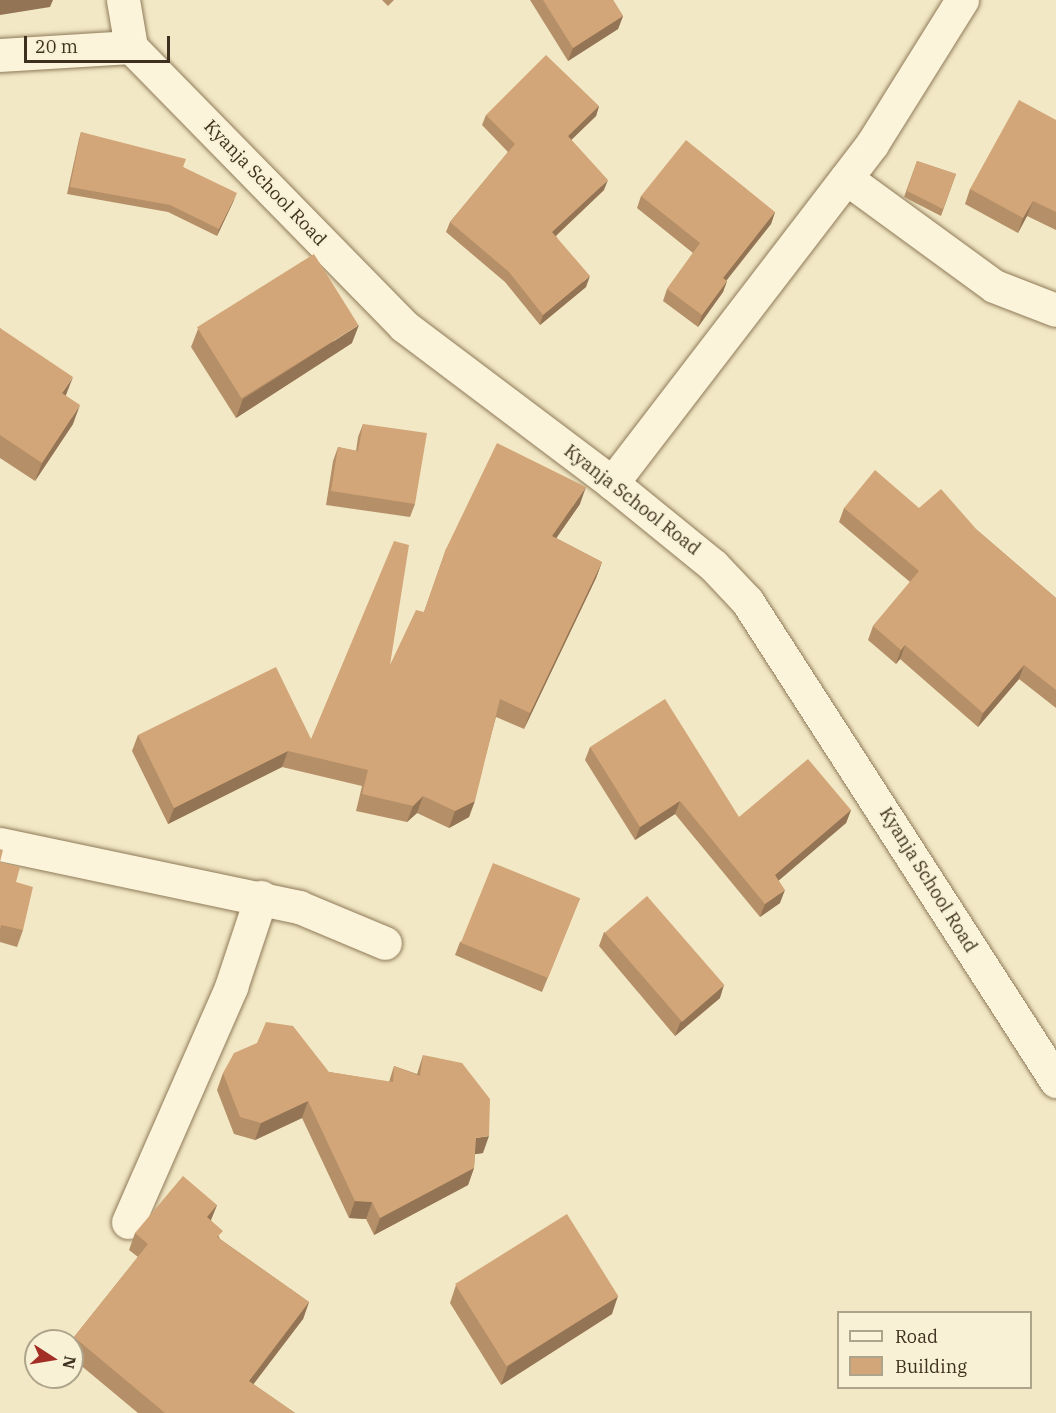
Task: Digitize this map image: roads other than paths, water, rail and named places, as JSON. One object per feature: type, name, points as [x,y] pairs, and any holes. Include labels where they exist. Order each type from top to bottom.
[{"type":"street","points":[[0,55],[131,47],[123,0]]},
{"type":"street","points":[[612,483],[846,178],[962,0]]},
{"type":"street","name":"Kyanja School Road","points":[[131,47],[404,326],[612,483],[713,565],[747,601],[1056,1081]]},
{"type":"street","points":[[846,178],[994,286],[1056,310]]},
{"type":"street","points":[[0,844],[261,897],[385,943]]},
{"type":"street","points":[[128,1222],[231,987],[261,897]]}]
